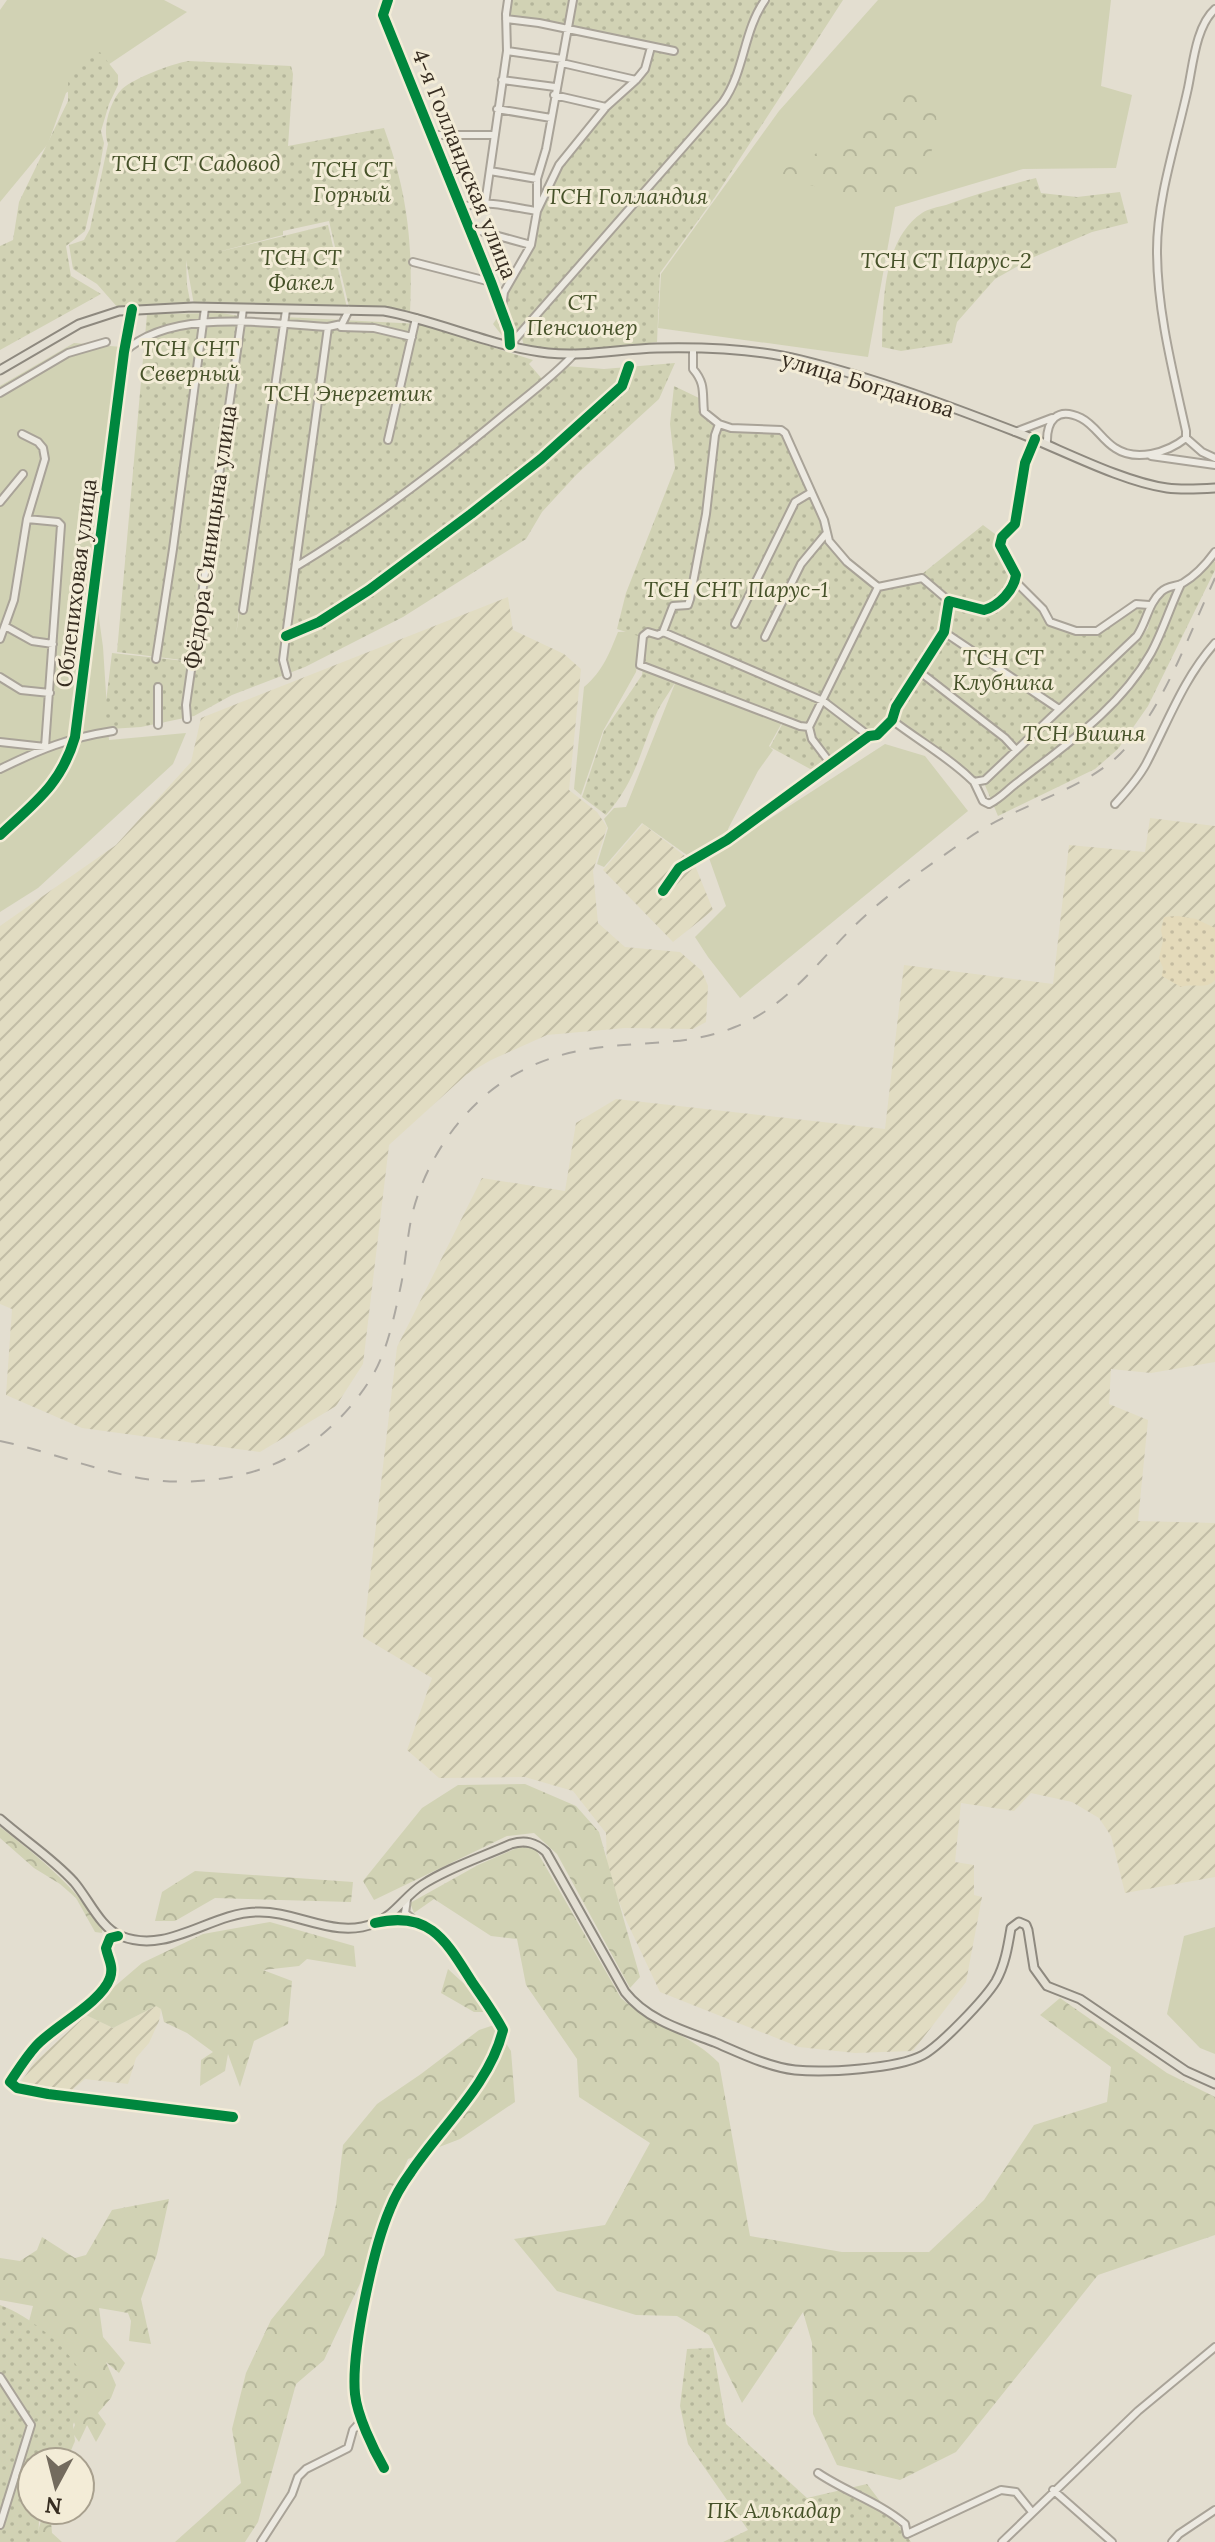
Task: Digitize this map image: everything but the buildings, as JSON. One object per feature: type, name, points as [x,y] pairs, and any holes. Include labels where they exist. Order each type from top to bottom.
[{"type":"main road","name":"улица Богданова","points":[[0,370],[79,324],[132,309],[384,311],[548,353],[657,348],[769,353],[803,360],[870,380],[1165,488],[1215,488]]},
{"type":"main road","points":[[0,1819],[74,1881],[114,1937],[136,1940],[161,1939],[223,1918],[257,1911],[332,1927],[356,1928],[388,1916],[424,1883],[511,1844],[538,1845],[546,1852],[633,2003],[659,2021],[763,2062],[795,2070],[903,2062],[929,2051],[996,1980],[1011,1928],[1019,1922],[1026,1925],[1034,1968],[1047,1986],[1080,1999],[1186,2071],[1215,2084]]},
{"type":"street","name":"4-я Голландская улица","points":[[388,0],[383,15],[491,282],[509,331],[510,345]]},
{"type":"street","points":[[485,204],[507,51],[508,0]]},
{"type":"street","points":[[502,311],[504,292],[531,245],[537,211],[537,179],[573,0]]},
{"type":"street","points":[[510,345],[723,102],[734,86],[749,31],[765,0]]},
{"type":"street","points":[[1215,9],[1209,14],[1196,49],[1161,210],[1157,251],[1170,364],[1186,438],[1202,452],[1215,458]]},
{"type":"street","points":[[506,19],[674,51]]},
{"type":"street","points":[[537,211],[559,165],[606,107],[645,69],[651,47]]},
{"type":"street","points":[[507,51],[636,80]]},
{"type":"street","points":[[502,80],[555,87]]},
{"type":"street","points":[[554,95],[606,107]]},
{"type":"street","points":[[497,109],[551,118]]},
{"type":"street","points":[[433,135],[495,135]]},
{"type":"street","points":[[490,171],[537,179]]},
{"type":"street","points":[[461,208],[485,204],[537,211]]},
{"type":"street","points":[[469,228],[531,245]]},
{"type":"street","points":[[413,262],[491,282]]},
{"type":"street","points":[[156,659],[205,308]]},
{"type":"street","name":"Облепиховая улица","points":[[0,835],[35,805],[53,783],[66,762],[75,737],[132,309]]},
{"type":"street","name":"Фёдора Синицына улица","points":[[187,719],[186,705],[243,309]]},
{"type":"street","points":[[243,610],[286,310]]},
{"type":"street","points":[[328,327],[342,324],[349,310]]},
{"type":"street","points":[[388,440],[416,318]]},
{"type":"street","points":[[124,352],[134,343],[164,329],[204,323],[374,328],[412,337]]},
{"type":"street","points":[[287,675],[283,660],[328,327]]},
{"type":"street","points":[[0,393],[68,353],[106,342]]},
{"type":"street","points":[[693,349],[693,369],[705,389],[704,412],[719,424],[731,428],[781,430],[785,433],[824,520],[825,535],[847,562],[878,587]]},
{"type":"street","points":[[297,566],[340,540],[435,470],[493,425],[574,354]]},
{"type":"street","points":[[286,636],[319,622],[369,590],[506,487],[622,386],[629,366]]},
{"type":"street","points":[[1015,432],[1055,416],[1071,415],[1083,419],[1114,448],[1205,466],[1215,465]]},
{"type":"street","points":[[1047,444],[1048,426],[1055,416]]},
{"type":"street","points":[[719,424],[690,599],[688,605],[673,606],[663,632],[658,635],[648,632],[643,636],[640,665],[809,727]]},
{"type":"street","points":[[0,639],[14,600],[27,519],[45,459],[38,442],[22,434]]},
{"type":"street","points":[[1148,456],[1179,444],[1186,438]]},
{"type":"street","points":[[878,587],[922,578],[949,601],[990,609],[1012,588],[1015,581],[1016,575],[1000,545],[1002,537],[1015,524],[1025,463],[1035,439]]},
{"type":"street","points":[[0,502],[23,474]]},
{"type":"street","points":[[735,624],[795,502],[810,493]]},
{"type":"street","points":[[27,519],[58,522],[61,525],[45,747]]},
{"type":"street","points":[[765,637],[801,564],[825,535]]},
{"type":"street","points":[[974,782],[985,780],[995,773],[1137,636],[1146,622],[1149,605],[1164,588],[1181,584],[1207,563],[1215,552]]},
{"type":"street","points":[[1015,581],[1043,609],[1050,622],[1076,631],[1097,631],[1136,604],[1149,605]]},
{"type":"street","points":[[892,720],[941,753],[974,782],[983,801],[989,804],[1003,797],[1019,780],[1096,721],[1124,693],[1151,653],[1181,584]]},
{"type":"street","points":[[831,764],[812,739],[809,727],[878,587]]},
{"type":"street","points":[[663,891],[679,868],[727,840],[869,736],[877,735],[892,720],[896,707],[944,632],[949,601]]},
{"type":"street","points":[[5,626],[32,641],[53,644]]},
{"type":"street","points":[[663,632],[823,701],[869,736]]},
{"type":"street","points":[[944,632],[1059,709]]},
{"type":"street","points":[[1115,804],[1145,767],[1178,696],[1215,643]]},
{"type":"street","points":[[920,672],[1016,750]]},
{"type":"street","points":[[0,677],[21,690],[50,693]]},
{"type":"street","points":[[158,687],[158,725]]},
{"type":"street","points":[[0,769],[45,747],[75,737],[113,731]]},
{"type":"street","points":[[0,742],[45,747]]},
{"type":"street","points":[[384,2468],[362,2420],[355,2393],[357,2359],[374,2263],[390,2207],[433,2141],[495,2059],[503,2030],[448,1942],[405,1913],[407,1898]]},
{"type":"street","points":[[375,1923],[397,1919],[417,1921]]},
{"type":"street","points":[[114,1937],[106,1948],[112,1962],[112,1974],[107,1985],[35,2046],[10,2082],[17,2088],[48,2094],[233,2117]]},
{"type":"street","points":[[1002,2542],[1138,2411],[1215,2347]]},
{"type":"street","points":[[0,2377],[31,2425],[0,2525]]},
{"type":"street","points":[[261,2542],[292,2494],[298,2477],[306,2469],[348,2448],[353,2430],[362,2420]]},
{"type":"street","points":[[818,2473],[892,2513],[905,2524],[913,2542]]},
{"type":"street","points":[[907,2534],[1001,2490],[1016,2492],[1032,2512]]},
{"type":"street","points":[[1053,2490],[1112,2542]]},
{"type":"street","points":[[1172,2542],[1215,2510]]},
{"type":"shaded area","points":[[508,597],[513,630],[564,654],[581,669],[569,790],[597,812],[607,827],[593,871],[598,923],[625,947],[680,952],[702,971],[708,986],[706,1022],[693,1029],[625,1028],[547,1035],[467,1074],[389,1145],[363,1364],[336,1406],[260,1452],[82,1428],[6,1395],[12,1309],[0,1304],[0,926],[116,845],[191,762],[201,718]]},
{"type":"shaded area","points":[[1150,818],[1215,826],[1215,1362],[1151,1373],[1111,1369],[1109,1404],[1148,1420],[1138,1521],[1215,1523],[1215,1877],[1125,1893],[1111,1836],[1099,1818],[1072,1802],[1031,1793],[1014,1811],[961,1803],[955,1862],[974,1865],[974,1895],[982,1897],[966,1982],[913,2051],[855,2053],[799,2047],[660,1992],[626,1920],[607,1869],[606,1833],[573,1791],[525,1777],[439,1778],[407,1750],[432,1678],[363,1637],[397,1347],[482,1178],[565,1191],[576,1123],[616,1099],[885,1129],[904,965],[1053,984],[1069,845],[1145,852]]},
{"type":"shaded area","points":[[643,824],[694,863],[713,910],[673,942],[603,870]]},
{"type":"shaded area","points":[[156,2006],[161,2009],[159,2021],[149,2043],[136,2058],[128,2084],[85,2079],[72,2090],[21,2082],[34,2063],[86,2015],[113,2028]]},
{"type":"green space","points":[[7,0],[164,0],[187,12],[66,93],[48,144],[0,202],[0,10]]},
{"type":"green space","name":"ТСН Голландия","points":[[509,0],[843,0],[715,197],[660,273],[657,342],[590,350],[541,349],[524,346],[520,331],[507,342],[493,324],[502,311],[504,293],[531,245],[537,211],[549,182],[576,143],[646,69],[650,48],[507,20]]},
{"type":"green space","points":[[878,0],[1111,0],[1101,86],[1132,95],[1116,168],[1023,169],[895,207],[868,357],[658,328],[661,274],[779,111]]},
{"type":"green space","points":[[100,52],[118,75],[118,85],[101,131],[104,143],[85,231],[66,246],[71,276],[101,294],[0,350],[0,246],[13,240],[19,202],[68,101],[68,77],[76,65]]},
{"type":"green space","name":"ТСН СТ Садовод","points":[[188,61],[291,66],[288,146],[384,128],[404,197],[411,264],[410,313],[349,307],[329,221],[283,231],[283,235],[214,253],[328,225],[347,308],[194,305],[186,260],[191,306],[119,309],[97,284],[73,269],[69,245],[84,240],[90,229],[108,144],[108,115],[114,100],[122,89],[135,80]]},
{"type":"green space","points":[[920,91],[930,101],[937,125],[917,192],[887,199],[885,205],[780,177],[786,168],[871,121],[906,94]]},
{"type":"green space","name":"ТСН СТ Парус-2","points":[[1036,178],[1041,193],[1077,197],[1120,192],[1128,223],[1092,232],[1034,257],[995,279],[957,322],[952,343],[901,351],[882,347],[887,274],[899,239],[909,225],[930,209]]},
{"type":"green space","name":"ТСН СНТ Северный","points":[[222,313],[244,317],[190,661],[117,652],[147,314]]},
{"type":"green space","name":"ТСН Энергетик","points":[[246,317],[282,320],[236,635],[284,317],[420,324],[533,360],[529,364],[544,381],[565,366],[604,369],[675,363],[659,399],[577,474],[542,512],[526,539],[403,617],[305,667],[232,695],[194,716],[141,727],[110,729],[105,725],[104,718],[112,653],[194,662]]},
{"type":"green space","points":[[74,343],[122,347],[91,561],[103,647],[109,740],[186,733],[173,764],[38,888],[0,912],[0,386]]},
{"type":"green space","name":"ТСН СНТ Парус-1","points":[[674,386],[699,398],[700,411],[722,428],[780,433],[785,437],[809,497],[823,520],[824,540],[848,565],[882,588],[921,581],[947,603],[942,633],[889,719],[812,770],[770,747],[785,719],[678,678],[658,710],[625,789],[606,815],[582,797],[604,731],[642,675],[647,639],[617,629],[626,593],[675,468],[670,424]]},
{"type":"green space","name":"ТСН СТ Клубника","points":[[983,525],[999,537],[997,545],[1013,574],[1054,627],[1076,633],[1097,632],[1136,606],[1147,607],[1147,614],[1131,639],[984,779],[975,779],[939,749],[895,720],[894,714],[945,636],[951,597],[922,574]]},
{"type":"green space","name":"ТСН Вишня","points":[[1211,559],[1215,562],[1215,570],[1148,706],[1118,749],[1095,769],[998,816],[984,783],[1107,664],[1142,636],[1148,628],[1153,609],[1169,589],[1186,587],[1193,575]]},
{"type":"green space","points":[[644,631],[636,672],[603,731],[581,795],[574,789],[584,687],[601,668],[618,632]]},
{"type":"green space","points":[[676,681],[783,721],[769,746],[773,750],[758,771],[728,829],[730,833],[691,858],[642,823],[604,867],[597,864],[608,828],[604,819],[614,808],[626,807]]},
{"type":"green space","points":[[885,744],[925,756],[968,811],[740,998],[695,937],[726,906],[709,858]]},
{"type":"green space","points":[[525,1784],[576,1806],[599,1832],[640,1977],[630,1988],[557,1854],[534,1833],[507,1836],[374,1900],[363,1881],[422,1808],[458,1785]]},
{"type":"green space","points":[[0,1827],[67,1885],[103,1927],[102,1933],[95,1932],[76,1898],[34,1868],[0,1838]]},
{"type":"green space","points":[[519,1847],[535,1848],[621,1998],[696,2044],[719,2063],[750,2236],[842,2252],[929,2252],[984,2200],[1034,2125],[1107,2102],[1111,2067],[1040,2015],[1060,1998],[1167,2073],[1215,2097],[1215,2235],[1098,2275],[956,2452],[900,2480],[837,2465],[813,2414],[812,2343],[803,2312],[742,2403],[709,2335],[677,2316],[636,2315],[557,2291],[514,2239],[605,2225],[650,2143],[579,2097],[577,2059],[526,1985],[517,1939],[491,1936],[434,1899],[414,1913],[410,1903],[478,1865]]},
{"type":"green space","points":[[195,1871],[353,1882],[351,1902],[215,1898],[175,1921],[155,1921],[162,1892]]},
{"type":"green space","points":[[270,1922],[354,1946],[356,1967],[307,1959],[299,1966],[263,1970],[292,1981],[288,2024],[254,2041],[240,2087],[228,2054],[225,2071],[200,2086],[201,2060],[213,2052],[187,2033],[164,2022],[161,2009],[156,2006],[113,2028],[86,2015],[86,2011],[142,1963],[203,1934]]},
{"type":"green space","points":[[1215,1927],[1215,2054],[1200,2048],[1167,2014],[1184,1936]]},
{"type":"green space","points":[[448,1969],[472,1991],[485,2012],[474,2012],[441,1993]]},
{"type":"green space","points":[[494,2025],[511,2051],[515,2102],[460,2139],[408,2159],[387,2206],[365,2273],[324,2360],[296,2384],[258,2522],[245,2542],[175,2542],[241,2483],[232,2429],[246,2373],[271,2320],[324,2255],[336,2205],[343,2145],[377,2104],[479,2030]]},
{"type":"green space","points":[[169,2199],[157,2254],[141,2299],[151,2344],[129,2341],[131,2321],[128,2313],[99,2308],[103,2337],[125,2363],[119,2373],[106,2362],[116,2385],[111,2398],[98,2413],[106,2424],[96,2442],[87,2425],[79,2442],[72,2432],[75,2425],[61,2385],[28,2325],[33,2306],[0,2300],[0,2258],[20,2261],[37,2250],[42,2237],[75,2258],[86,2255],[112,2210]]},
{"type":"green space","points":[[0,2305],[47,2333],[68,2354],[82,2375],[78,2385],[82,2400],[73,2425],[73,2446],[16,2446],[16,2526],[39,2526],[38,2542],[0,2542]]},
{"type":"green space","name":"ПК Алькадар","points":[[713,2348],[726,2424],[807,2498],[867,2484],[911,2542],[723,2542],[748,2530],[688,2444],[680,2406],[687,2349]]},
{"type":"green space","points":[[40,2526],[51,2526],[52,2533],[62,2542],[35,2542]]},
{"type":"sand","points":[[1164,917],[1196,919],[1215,928],[1215,980],[1212,983],[1181,987],[1162,976],[1159,958]]},
{"type":"railway","points":[[0,1441],[129,1476],[188,1482],[249,1473],[285,1459],[311,1443],[347,1411],[379,1363],[396,1307],[418,1194],[442,1146],[475,1105],[512,1076],[552,1058],[595,1048],[666,1042],[718,1033],[773,1006],[867,914],[916,875],[985,827],[1087,778],[1120,754],[1162,694],[1215,578]]},
{"type":"cycle path","points":[[388,0],[383,15],[491,282],[509,331],[510,345]]},
{"type":"cycle path","points":[[0,835],[54,781],[75,737],[132,309]]},
{"type":"cycle path","points":[[286,636],[319,622],[369,590],[541,459],[622,386],[629,366]]},
{"type":"cycle path","points":[[663,891],[679,868],[727,840],[869,736],[877,735],[892,720],[896,707],[944,632],[949,601],[984,610],[1005,597],[1016,575],[1000,545],[1002,537],[1015,524],[1025,463],[1035,439]]},
{"type":"cycle path","points":[[375,1923],[410,1921],[434,1932],[454,1954],[503,2030],[497,2050],[476,2087],[399,2190],[377,2249],[356,2353],[355,2394],[362,2422],[384,2468]]},
{"type":"cycle path","points":[[118,1936],[110,1938],[106,1948],[111,1970],[105,1987],[36,2046],[10,2082],[17,2088],[48,2094],[233,2117]]},
{"type":"park label","name":"ТСН СТ Горный","points":[[352,182]]},
{"type":"park label","name":"ТСН СТ Факел","points":[[301,270]]},
{"type":"park label","name":"СТ Пенсионер","points":[[582,314]]}]
